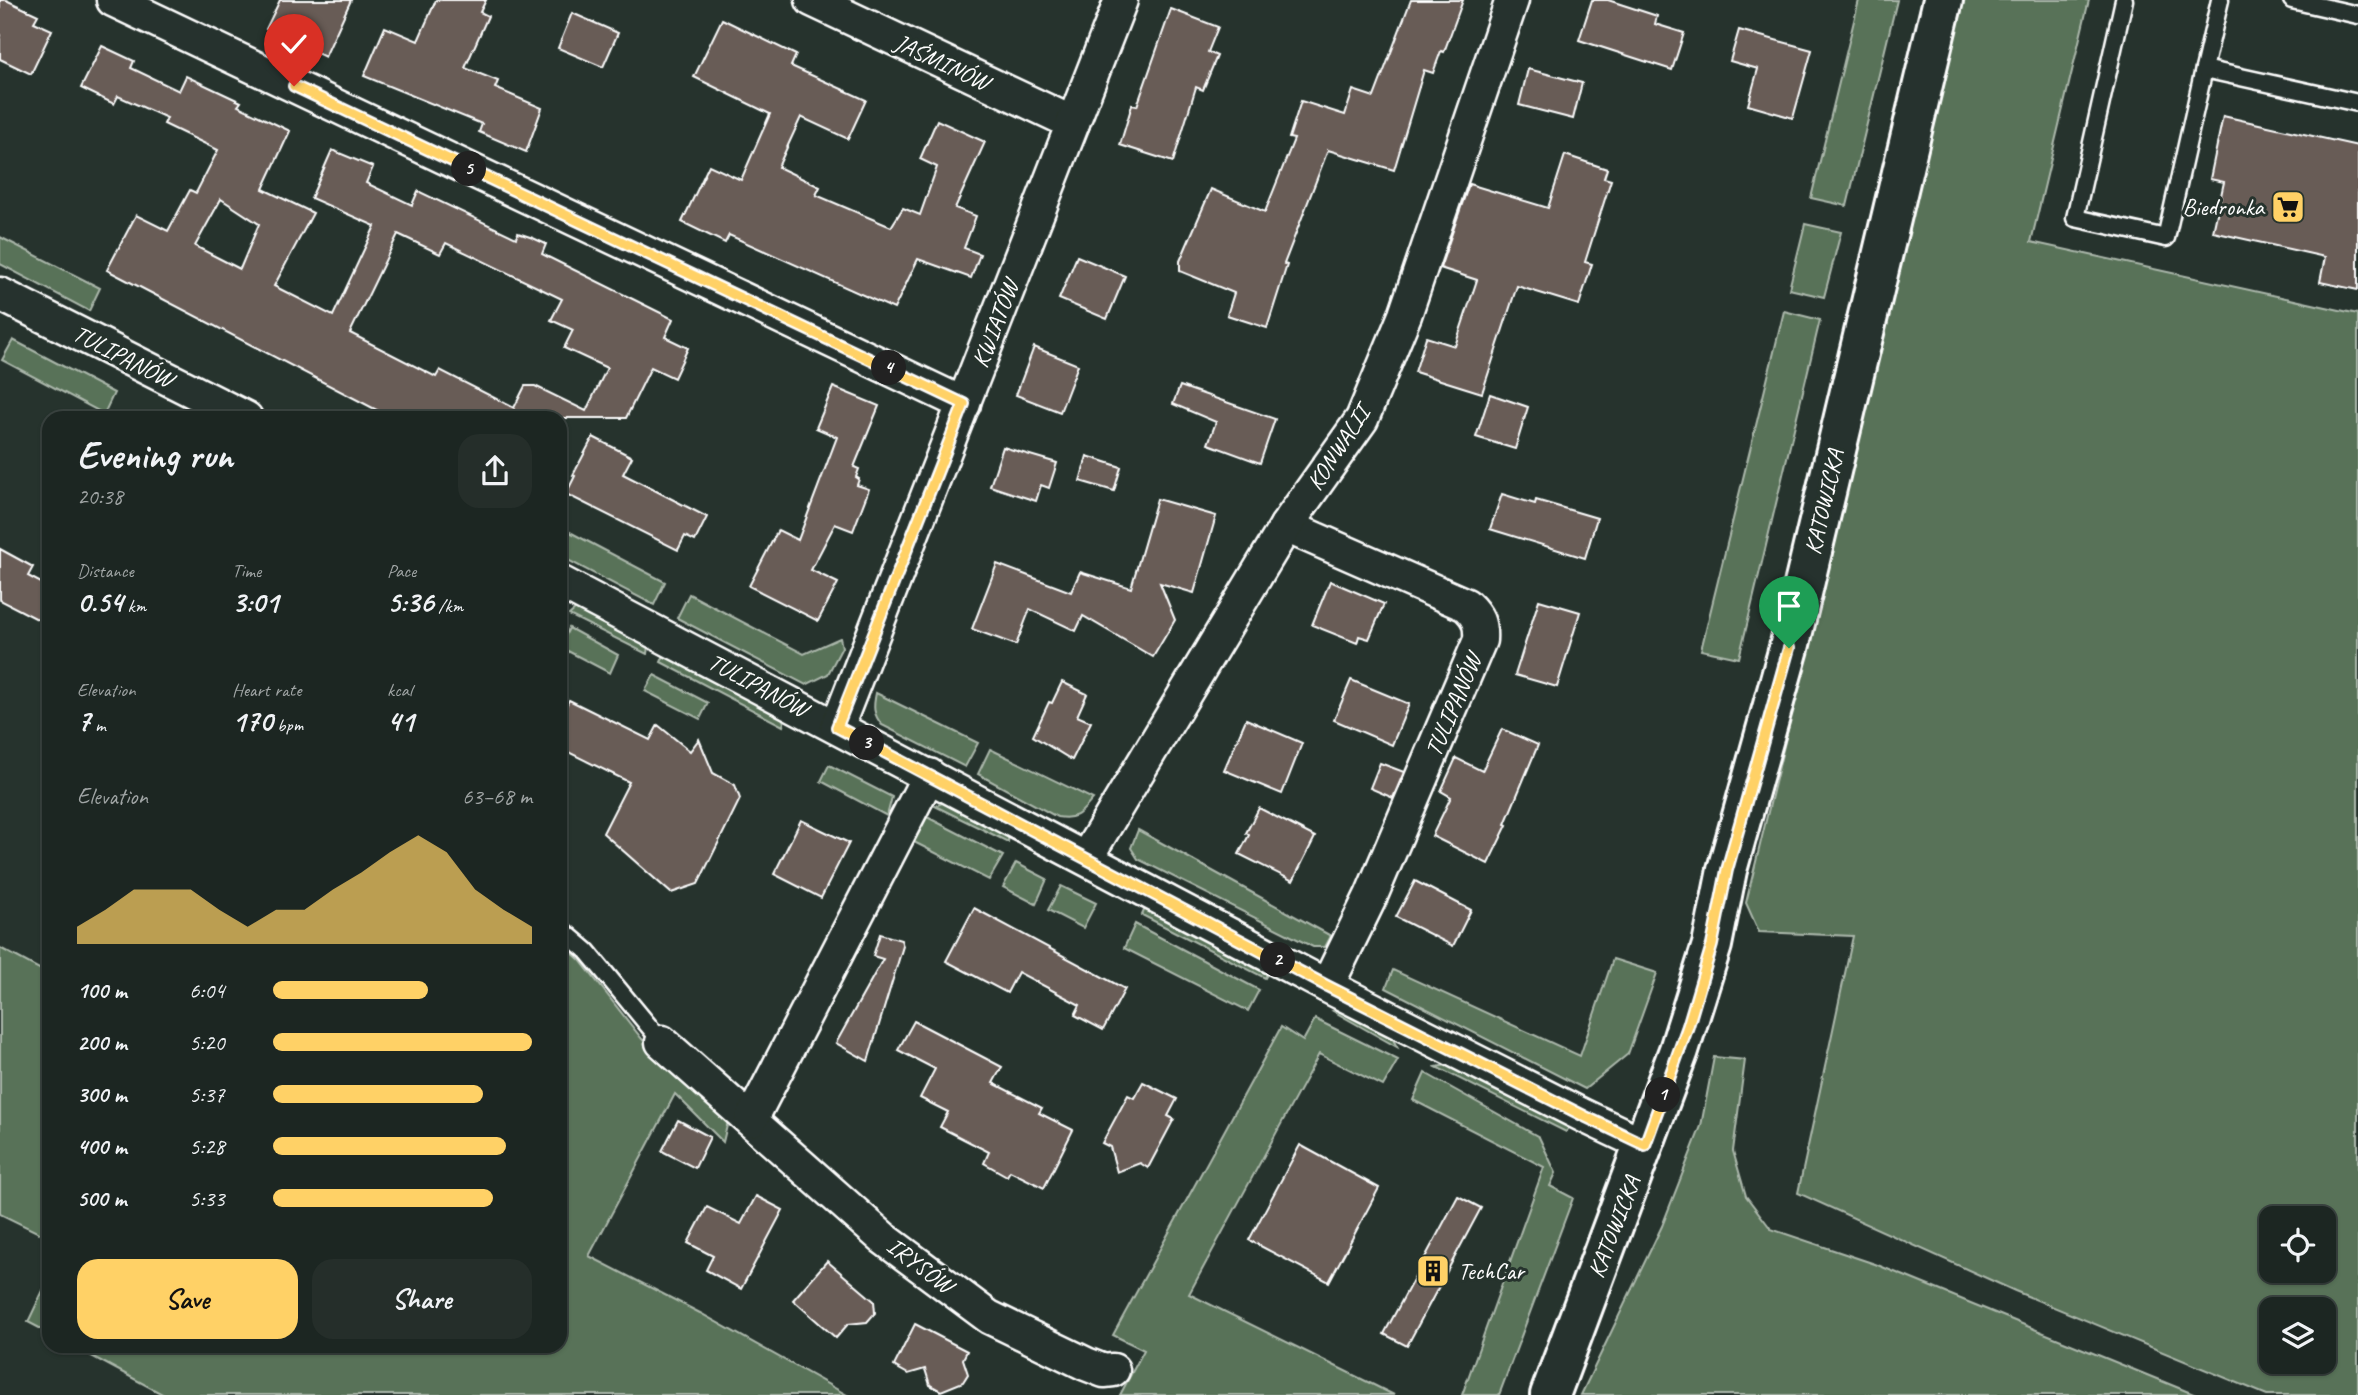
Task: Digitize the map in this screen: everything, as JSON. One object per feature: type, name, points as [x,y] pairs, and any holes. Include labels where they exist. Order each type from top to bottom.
[{"type":"main road","name":"KATOWICKA","points":[[1550,1395],[1645,1145],[1688,1026],[1709,956],[1727,870],[1789,648],[1943,0]]},
{"type":"street","points":[[113,0],[964,404]]},
{"type":"street","name":"JAŚMINÓW","points":[[812,0],[1073,122]]},
{"type":"street","name":"KWIATÓW","points":[[837,727],[1121,0]]},
{"type":"street","name":"KONWALII","points":[[1086,858],[1286,526],[1362,419],[1405,315],[1512,0]]},
{"type":"street","name":"TULIPANÓW","points":[[0,294],[232,411]]},
{"type":"street","name":"TULIPANÓW","points":[[1286,526],[1466,605],[1476,614],[1481,626],[1480,640],[1371,896],[1327,986]]},
{"type":"street","name":"TULIPANÓW","points":[[567,586],[1327,986],[1645,1145]]},
{"type":"street","points":[[751,1120],[929,775]]},
{"type":"street","name":"IRYSÓW","points":[[662,1042],[883,1238],[989,1317],[1086,1364],[1104,1371],[1113,1370]]},
{"type":"lane","points":[[2124,0],[2075,218],[2166,238],[2220,0]]},
{"type":"lane","points":[[2292,0],[2342,5],[2358,15]]},
{"type":"lane","points":[[2204,69],[2358,103]]},
{"type":"lane","name":"IRYSÓW","points":[[567,934],[587,951],[662,1042]]},
{"type":"green space","points":[[1859,0],[1897,0],[1847,206],[1811,198]]},
{"type":"green space","points":[[1964,0],[2089,0],[2031,242],[2358,314],[2358,1395],[2267,1395],[2015,1291],[1798,1193],[1853,936],[1759,932],[1746,903]]},
{"type":"green space","points":[[1805,224],[1841,232],[1824,297],[1789,289]]},
{"type":"green space","points":[[0,237],[100,288],[89,311],[0,264]]},
{"type":"green space","points":[[1784,311],[1820,320],[1739,658],[1701,650]]},
{"type":"green space","points":[[13,340],[114,393],[105,411],[98,411],[2,360]]},
{"type":"green space","points":[[567,531],[665,582],[654,605],[567,560]]},
{"type":"green space","points":[[689,594],[804,654],[840,638],[842,647],[828,674],[806,685],[677,618]]},
{"type":"green space","points":[[577,608],[648,646],[647,654],[569,615]]},
{"type":"green space","points":[[569,628],[618,655],[610,673],[567,651]]},
{"type":"green space","points":[[665,653],[781,715],[783,726],[661,662]]},
{"type":"green space","points":[[654,675],[708,703],[700,719],[645,691]]},
{"type":"green space","points":[[876,693],[978,743],[965,767],[882,725],[874,710]]},
{"type":"green space","points":[[990,749],[1093,799],[1078,815],[1069,818],[1057,817],[978,774]]},
{"type":"green space","points":[[829,765],[892,797],[887,816],[821,781]]},
{"type":"green space","points":[[942,803],[1009,833],[1008,842],[935,806]]},
{"type":"green space","points":[[925,816],[1003,856],[989,880],[912,841]]},
{"type":"green space","points":[[1138,830],[1331,936],[1325,947],[1313,947],[1138,859],[1131,848]]},
{"type":"green space","points":[[1016,863],[1047,879],[1036,904],[1003,887]]},
{"type":"green space","points":[[1061,886],[1096,903],[1083,928],[1048,910]]},
{"type":"green space","points":[[1146,906],[1269,971],[1265,978],[1142,915]]},
{"type":"green space","points":[[1135,924],[1259,990],[1248,1011],[1124,948]]},
{"type":"green space","points":[[0,948],[42,970],[42,1235],[0,1214]]},
{"type":"green space","points":[[567,948],[580,960],[642,1039],[729,1117],[723,1142],[675,1094],[589,1256],[700,1313],[847,1395],[164,1395],[86,1353],[567,1353]]},
{"type":"green space","points":[[1613,959],[1657,973],[1628,1054],[1585,1089],[1386,988],[1393,970],[1580,1056]]},
{"type":"green space","points":[[1342,1009],[1389,1032],[1397,1047],[1333,1011]]},
{"type":"green space","points":[[1315,1019],[1398,1060],[1383,1086],[1319,1054],[1189,1294],[1394,1395],[1120,1395],[1144,1350],[1113,1335],[1281,1027],[1303,1041]]},
{"type":"green space","points":[[1714,1057],[1745,1060],[1733,1151],[1746,1196],[1771,1229],[1875,1264],[2196,1395],[1581,1395],[1662,1226],[1701,1126]]},
{"type":"green space","points":[[1447,1065],[1571,1125],[1566,1132],[1436,1067]]},
{"type":"green space","points":[[1425,1073],[1539,1137],[1556,1173],[1550,1186],[1573,1198],[1499,1395],[1462,1395],[1544,1167],[1413,1100]]},
{"type":"green space","points":[[42,1293],[42,1329],[28,1322]]},
{"type":"building","points":[[0,0],[6,0],[38,15],[34,22],[52,30],[31,74],[0,59]]},
{"type":"building","points":[[280,0],[351,0],[325,57],[266,29]]},
{"type":"building","points":[[436,0],[486,0],[480,12],[488,16],[465,68],[498,81],[495,88],[542,108],[526,152],[479,132],[482,124],[364,76],[385,27],[418,41]]},
{"type":"building","points":[[1411,0],[1463,0],[1444,52],[1441,51],[1433,73],[1424,70],[1394,170],[1328,150],[1284,264],[1287,265],[1267,328],[1227,315],[1234,293],[1180,271],[1180,261],[1211,189],[1265,212],[1294,139],[1289,138],[1301,101],[1345,115],[1353,90],[1374,97]]},
{"type":"building","points":[[1592,0],[1608,0],[1657,16],[1655,24],[1684,33],[1672,70],[1579,40]]},
{"type":"building","points":[[1171,9],[1218,27],[1208,52],[1217,56],[1203,90],[1196,87],[1173,162],[1120,145],[1132,105],[1137,106]]},
{"type":"building","points":[[572,13],[618,33],[603,67],[558,48]]},
{"type":"building","points":[[722,19],[796,55],[791,66],[866,100],[848,139],[801,117],[778,167],[820,187],[816,195],[891,227],[903,208],[920,215],[937,167],[920,159],[937,120],[985,142],[955,208],[976,216],[964,248],[980,254],[971,278],[918,259],[894,309],[729,235],[725,243],[682,222],[709,165],[741,180],[770,114],[694,77]]},
{"type":"building","points":[[1739,30],[1812,50],[1793,118],[1748,105],[1758,69],[1730,61]]},
{"type":"building","points":[[102,46],[134,61],[131,68],[179,91],[186,76],[241,102],[238,106],[290,131],[263,189],[313,213],[274,286],[333,316],[375,226],[311,198],[332,150],[373,167],[366,183],[412,205],[418,191],[516,238],[518,233],[546,244],[542,254],[673,319],[665,337],[688,348],[674,378],[651,367],[626,418],[567,418],[567,411],[379,411],[107,270],[136,215],[168,231],[190,190],[196,193],[218,150],[164,124],[167,118],[118,96],[114,104],[81,88]],"holes":[[[221,199],[259,224],[240,269],[195,246]],[[398,234],[440,254],[446,243],[562,299],[551,320],[573,330],[564,348],[607,368],[586,411],[535,386],[525,386],[514,408],[440,370],[436,377],[350,333]]]},
{"type":"building","points":[[1528,69],[1582,83],[1573,119],[1519,105]]},
{"type":"building","name":"Biedronka","points":[[2223,116],[2358,146],[2358,290],[2320,282],[2325,257],[2213,232],[2224,182],[2210,179]]},
{"type":"building","points":[[1565,155],[1607,169],[1604,178],[1611,180],[1585,262],[1592,264],[1579,305],[1517,286],[1482,393],[1415,372],[1426,337],[1455,346],[1477,280],[1440,268],[1469,184],[1548,208]]},
{"type":"building","points":[[1077,256],[1125,276],[1107,319],[1059,299]]},
{"type":"building","points":[[1034,347],[1078,365],[1060,412],[1016,395]]},
{"type":"building","points":[[1180,386],[1275,419],[1260,463],[1208,444],[1216,422],[1173,404]]},
{"type":"building","points":[[833,387],[879,406],[854,467],[859,469],[857,485],[869,489],[853,531],[835,524],[811,570],[838,583],[818,621],[749,586],[778,530],[798,540],[837,437],[816,428]]},
{"type":"building","points":[[1490,394],[1528,407],[1515,449],[1476,437]]},
{"type":"building","points":[[593,437],[632,457],[623,474],[707,517],[695,541],[685,536],[678,550],[567,494],[575,476],[573,475]]},
{"type":"building","points":[[1003,447],[1057,463],[1049,488],[1041,485],[1036,501],[990,486]]},
{"type":"building","points":[[1087,456],[1121,467],[1114,491],[1080,481]]},
{"type":"building","points":[[1502,494],[1535,504],[1536,500],[1597,518],[1585,558],[1490,529]]},
{"type":"building","points":[[1157,499],[1216,516],[1194,593],[1160,583],[1175,620],[1153,657],[1083,616],[1076,631],[1030,609],[1016,645],[972,629],[997,564],[1071,592],[1080,572],[1131,588]]},
{"type":"building","points":[[0,549],[33,567],[28,576],[42,583],[42,621],[0,600]]},
{"type":"building","points":[[1330,581],[1384,604],[1369,639],[1359,636],[1357,643],[1312,625]]},
{"type":"building","points":[[1539,600],[1580,612],[1557,687],[1515,675]]},
{"type":"building","points":[[1351,680],[1409,704],[1392,745],[1334,720]]},
{"type":"building","points":[[1062,682],[1087,694],[1077,716],[1091,722],[1072,760],[1033,736]]},
{"type":"building","points":[[569,700],[650,740],[658,725],[690,751],[699,739],[713,773],[735,785],[740,799],[698,884],[671,893],[603,833],[629,782],[567,751]]},
{"type":"building","points":[[1246,719],[1302,743],[1282,794],[1224,770]]},
{"type":"building","points":[[1502,729],[1538,745],[1505,824],[1507,825],[1488,864],[1432,836],[1451,797],[1441,791],[1456,758],[1482,771]]},
{"type":"building","points":[[1380,763],[1404,772],[1393,798],[1370,788]]},
{"type":"building","points":[[1259,808],[1315,837],[1293,881],[1239,854]]},
{"type":"building","points":[[801,820],[849,843],[821,898],[774,874]]},
{"type":"building","points":[[1415,881],[1471,910],[1453,946],[1396,917]]},
{"type":"building","points":[[974,908],[1125,989],[1103,1030],[1075,1015],[1080,1005],[1018,972],[1007,993],[946,961]]},
{"type":"building","points":[[880,934],[901,940],[903,946],[868,1061],[836,1043],[883,959],[873,956]]},
{"type":"building","points":[[914,1021],[1002,1067],[993,1083],[1042,1108],[1039,1113],[1073,1130],[1044,1188],[1010,1171],[1007,1176],[984,1163],[989,1152],[940,1127],[948,1112],[920,1098],[935,1069],[898,1050]]},
{"type":"building","points":[[1143,1082],[1177,1099],[1168,1116],[1174,1119],[1148,1168],[1140,1163],[1117,1172],[1110,1147],[1102,1143],[1128,1095],[1134,1098]]},
{"type":"building","points":[[678,1120],[710,1137],[695,1168],[662,1151]]},
{"type":"building","points":[[1300,1145],[1379,1188],[1329,1282],[1249,1240]]},
{"type":"building","points":[[756,1196],[783,1210],[741,1289],[706,1270],[713,1256],[688,1243],[707,1207],[741,1224]]},
{"type":"building","name":"TechCar","points":[[1458,1196],[1481,1208],[1407,1346],[1384,1334]]},
{"type":"building","points":[[827,1261],[874,1301],[875,1313],[867,1322],[848,1324],[836,1338],[793,1300]]},
{"type":"building","points":[[915,1324],[967,1351],[963,1359],[968,1374],[963,1382],[941,1391],[930,1385],[925,1369],[908,1374],[894,1366]]},
{"type":"place","name":"Biedronka","points":[[2288,207]]},
{"type":"place","name":"TechCar","points":[[1433,1271]]},
{"type":"route","points":[[294,86],[964,404],[837,727],[1327,986],[1645,1145],[1688,1026],[1712,945],[1727,870],[1789,648]]}]
